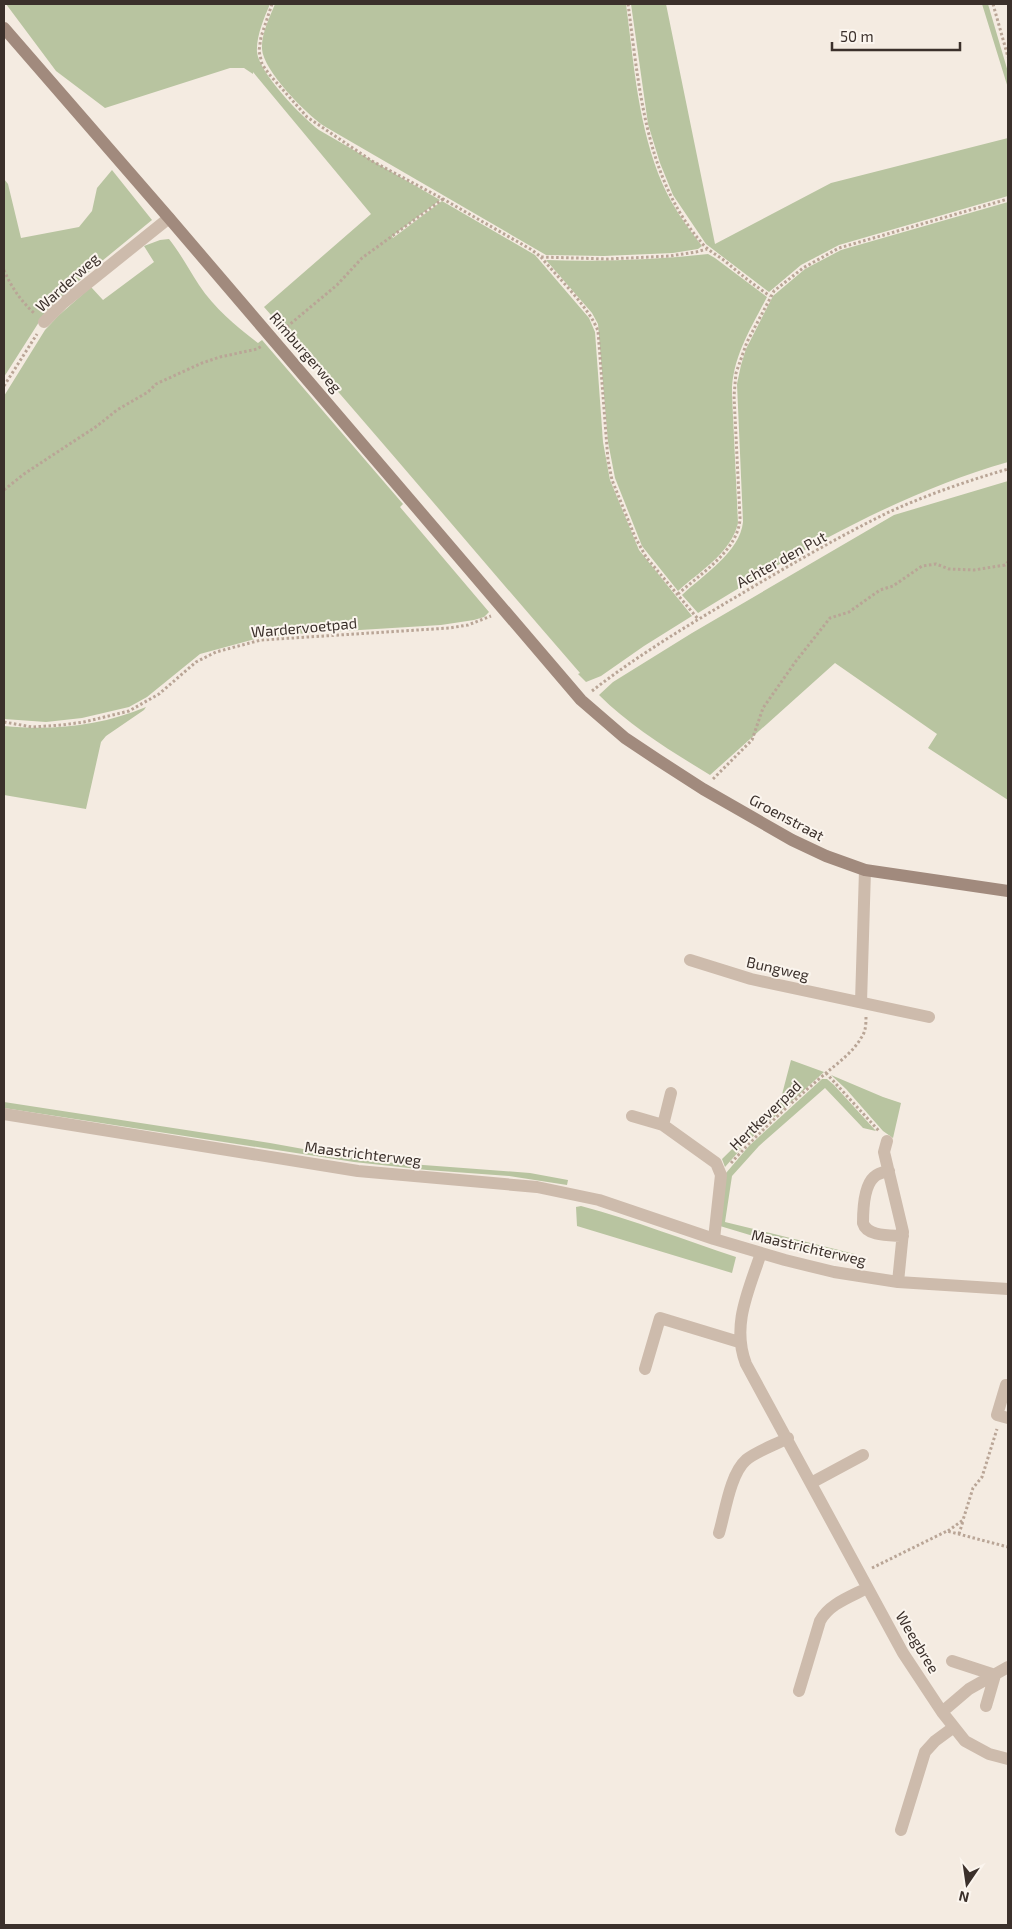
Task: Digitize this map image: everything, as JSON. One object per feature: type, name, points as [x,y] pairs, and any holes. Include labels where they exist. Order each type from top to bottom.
[{"type":"street","name":"Rimburgerweg","points":[[4,28],[581,700]]},
{"type":"street","name":"Warderweg","points":[[44,322],[63,304],[169,218]]},
{"type":"street","name":"Groenstraat","points":[[581,700],[625,738],[703,789],[792,840],[844,864],[865,870],[1008,891]]},
{"type":"street","points":[[861,1002],[865,870]]},
{"type":"street","name":"Bungweg","points":[[690,960],[751,979],[929,1017]]},
{"type":"street","points":[[663,1125],[671,1093]]},
{"type":"street","name":"Maastrichterweg","points":[[4,1114],[358,1171],[537,1187],[599,1200],[714,1239],[834,1272],[898,1282],[1008,1289]]},
{"type":"street","points":[[632,1116],[663,1125],[716,1163],[721,1175],[714,1239]]},
{"type":"street","points":[[886,1141],[884,1152],[903,1236],[898,1282]]},
{"type":"street","name":"Maastrichterweg","points":[[889,1172],[880,1173],[874,1177],[869,1185],[863,1223],[864,1227],[870,1232],[903,1236]]},
{"type":"street","name":"Weegbree","points":[[761,1253],[740,1324],[739,1342],[746,1364],[788,1438],[903,1653],[942,1712],[965,1741],[975,1748],[1008,1759]]},
{"type":"street","points":[[646,1369],[660,1318],[739,1342]]},
{"type":"street","points":[[1005,1417],[997,1415],[1006,1385],[1008,1385]]},
{"type":"street","points":[[719,1534],[735,1478],[740,1468],[753,1456],[788,1438]]},
{"type":"street","points":[[811,1483],[863,1455]]},
{"type":"street","points":[[800,1691],[820,1621],[824,1614],[831,1608],[868,1588]]},
{"type":"street","name":"Weegbree","points":[[952,1661],[995,1675]]},
{"type":"street","points":[[969,1689],[975,1668]]},
{"type":"street","points":[[942,1712],[969,1689],[1008,1668]]},
{"type":"street","points":[[986,1706],[995,1675]]},
{"type":"street","points":[[902,1830],[925,1752],[935,1741],[954,1727]]},
{"type":"path","points":[[272,4],[261,37],[259,51],[262,64],[307,117],[372,161],[443,198],[532,250],[541,257],[594,321],[598,331],[606,441],[612,480],[635,537],[646,557],[698,619]]},
{"type":"path","points":[[628,4],[642,102],[649,135],[656,160],[678,208],[707,249],[724,260],[746,280],[770,296]]},
{"type":"path","points":[[992,4],[1008,57]]},
{"type":"path","points":[[282,330],[337,286],[362,258],[443,198]]},
{"type":"path","points":[[678,594],[728,549],[738,532],[740,518],[734,396],[736,373],[747,342],[770,296],[803,268],[839,248],[1008,199]]},
{"type":"path","points":[[541,257],[608,259],[670,256],[707,249]]},
{"type":"path","points":[[4,270],[9,283],[25,305],[44,322]]},
{"type":"path","name":"Warderweg","points":[[4,386],[44,322]]},
{"type":"path","points":[[4,490],[24,474],[97,426],[116,410],[148,392],[156,384],[220,356],[257,349]]},
{"type":"path","name":"Achter den Put","points":[[581,700],[608,678],[698,619],[887,513],[937,492],[1008,470]]},
{"type":"path","points":[[703,789],[752,740],[763,708],[796,661],[830,618],[850,612],[880,590],[893,586],[922,566],[936,564],[949,569],[974,570],[1005,565],[1008,562]]},
{"type":"path","name":"Wardervoetpad","points":[[4,722],[32,726],[62,725],[84,722],[129,711],[159,694],[196,662],[216,652],[261,640],[449,628],[487,619],[502,607]]},
{"type":"path","name":"Hertkeverpad","points":[[721,1175],[752,1140],[836,1065],[862,1038],[866,1024],[866,1009],[861,1002]]},
{"type":"path","points":[[826,1073],[856,1103],[885,1137],[886,1141]]},
{"type":"path","points":[[959,1534],[973,1488],[982,1477],[1005,1417]]},
{"type":"path","points":[[860,1574],[947,1531],[963,1520]]},
{"type":"path","points":[[947,1531],[1008,1547]]},
{"type":"green space","points":[[6,4],[270,4],[259,34],[257,52],[265,71],[282,94],[319,130],[440,200],[392,236],[393,238],[442,201],[535,255],[589,318],[595,332],[603,442],[610,480],[639,550],[692,616],[601,676],[586,682],[264,307],[371,214],[253,72],[253,74],[244,68],[230,68],[105,108],[56,71]]},
{"type":"green space","points":[[275,4],[626,4],[638,96],[648,141],[663,185],[671,201],[702,246],[698,249],[673,253],[604,256],[546,255],[324,126],[307,112],[277,79],[264,58],[262,49],[263,37]]},
{"type":"green space","points":[[631,4],[666,4],[715,244],[831,183],[1008,138],[1008,196],[839,245],[801,265],[769,292],[706,244],[673,195],[660,163],[648,124]]},
{"type":"green space","points":[[982,4],[988,4],[1008,72],[1008,88]]},
{"type":"green space","points":[[112,170],[152,220],[91,270],[46,311],[4,377],[4,179],[8,184],[21,238],[79,227],[92,211],[97,188]]},
{"type":"green space","points":[[1008,202],[1008,462],[967,475],[887,508],[810,547],[698,613],[682,595],[728,553],[740,533],[743,522],[737,384],[746,349],[773,296],[805,269],[841,250]]},
{"type":"green space","points":[[169,239],[212,302],[234,324],[258,343],[262,340],[403,504],[400,507],[489,612],[484,617],[474,620],[441,625],[259,638],[200,654],[147,697],[129,707],[82,718],[46,722],[4,719],[4,396],[45,330],[58,316],[91,287],[103,300],[154,262],[144,246]]},
{"type":"green space","points":[[708,254],[767,297],[738,356],[733,382],[738,523],[734,534],[722,552],[678,591],[642,546],[615,478],[608,442],[598,324],[592,313],[546,260],[627,260]]},
{"type":"green space","points":[[1008,481],[1008,800],[928,748],[937,734],[835,663],[710,775],[666,748],[624,718],[599,695],[613,682],[692,633],[894,515]]},
{"type":"green space","points":[[146,707],[106,736],[101,742],[86,809],[4,795],[4,726],[40,728],[76,726],[112,719]]},
{"type":"green space","points":[[791,1060],[824,1072],[748,1141],[725,1167],[722,1159],[780,1102]]},
{"type":"green space","points":[[831,1075],[901,1103],[893,1138],[883,1131]]},
{"type":"green space","points":[[822,1079],[827,1079],[834,1085],[876,1131],[863,1128],[825,1088],[759,1146],[732,1176],[725,1222],[855,1254],[853,1260],[780,1244],[720,1226],[726,1173],[749,1146]]},
{"type":"green space","points":[[4,1102],[270,1143],[370,1161],[530,1173],[568,1180],[567,1185],[509,1176],[354,1162],[4,1108]]},
{"type":"green space","points":[[581,1206],[736,1257],[732,1273],[577,1226],[576,1207]]}]
